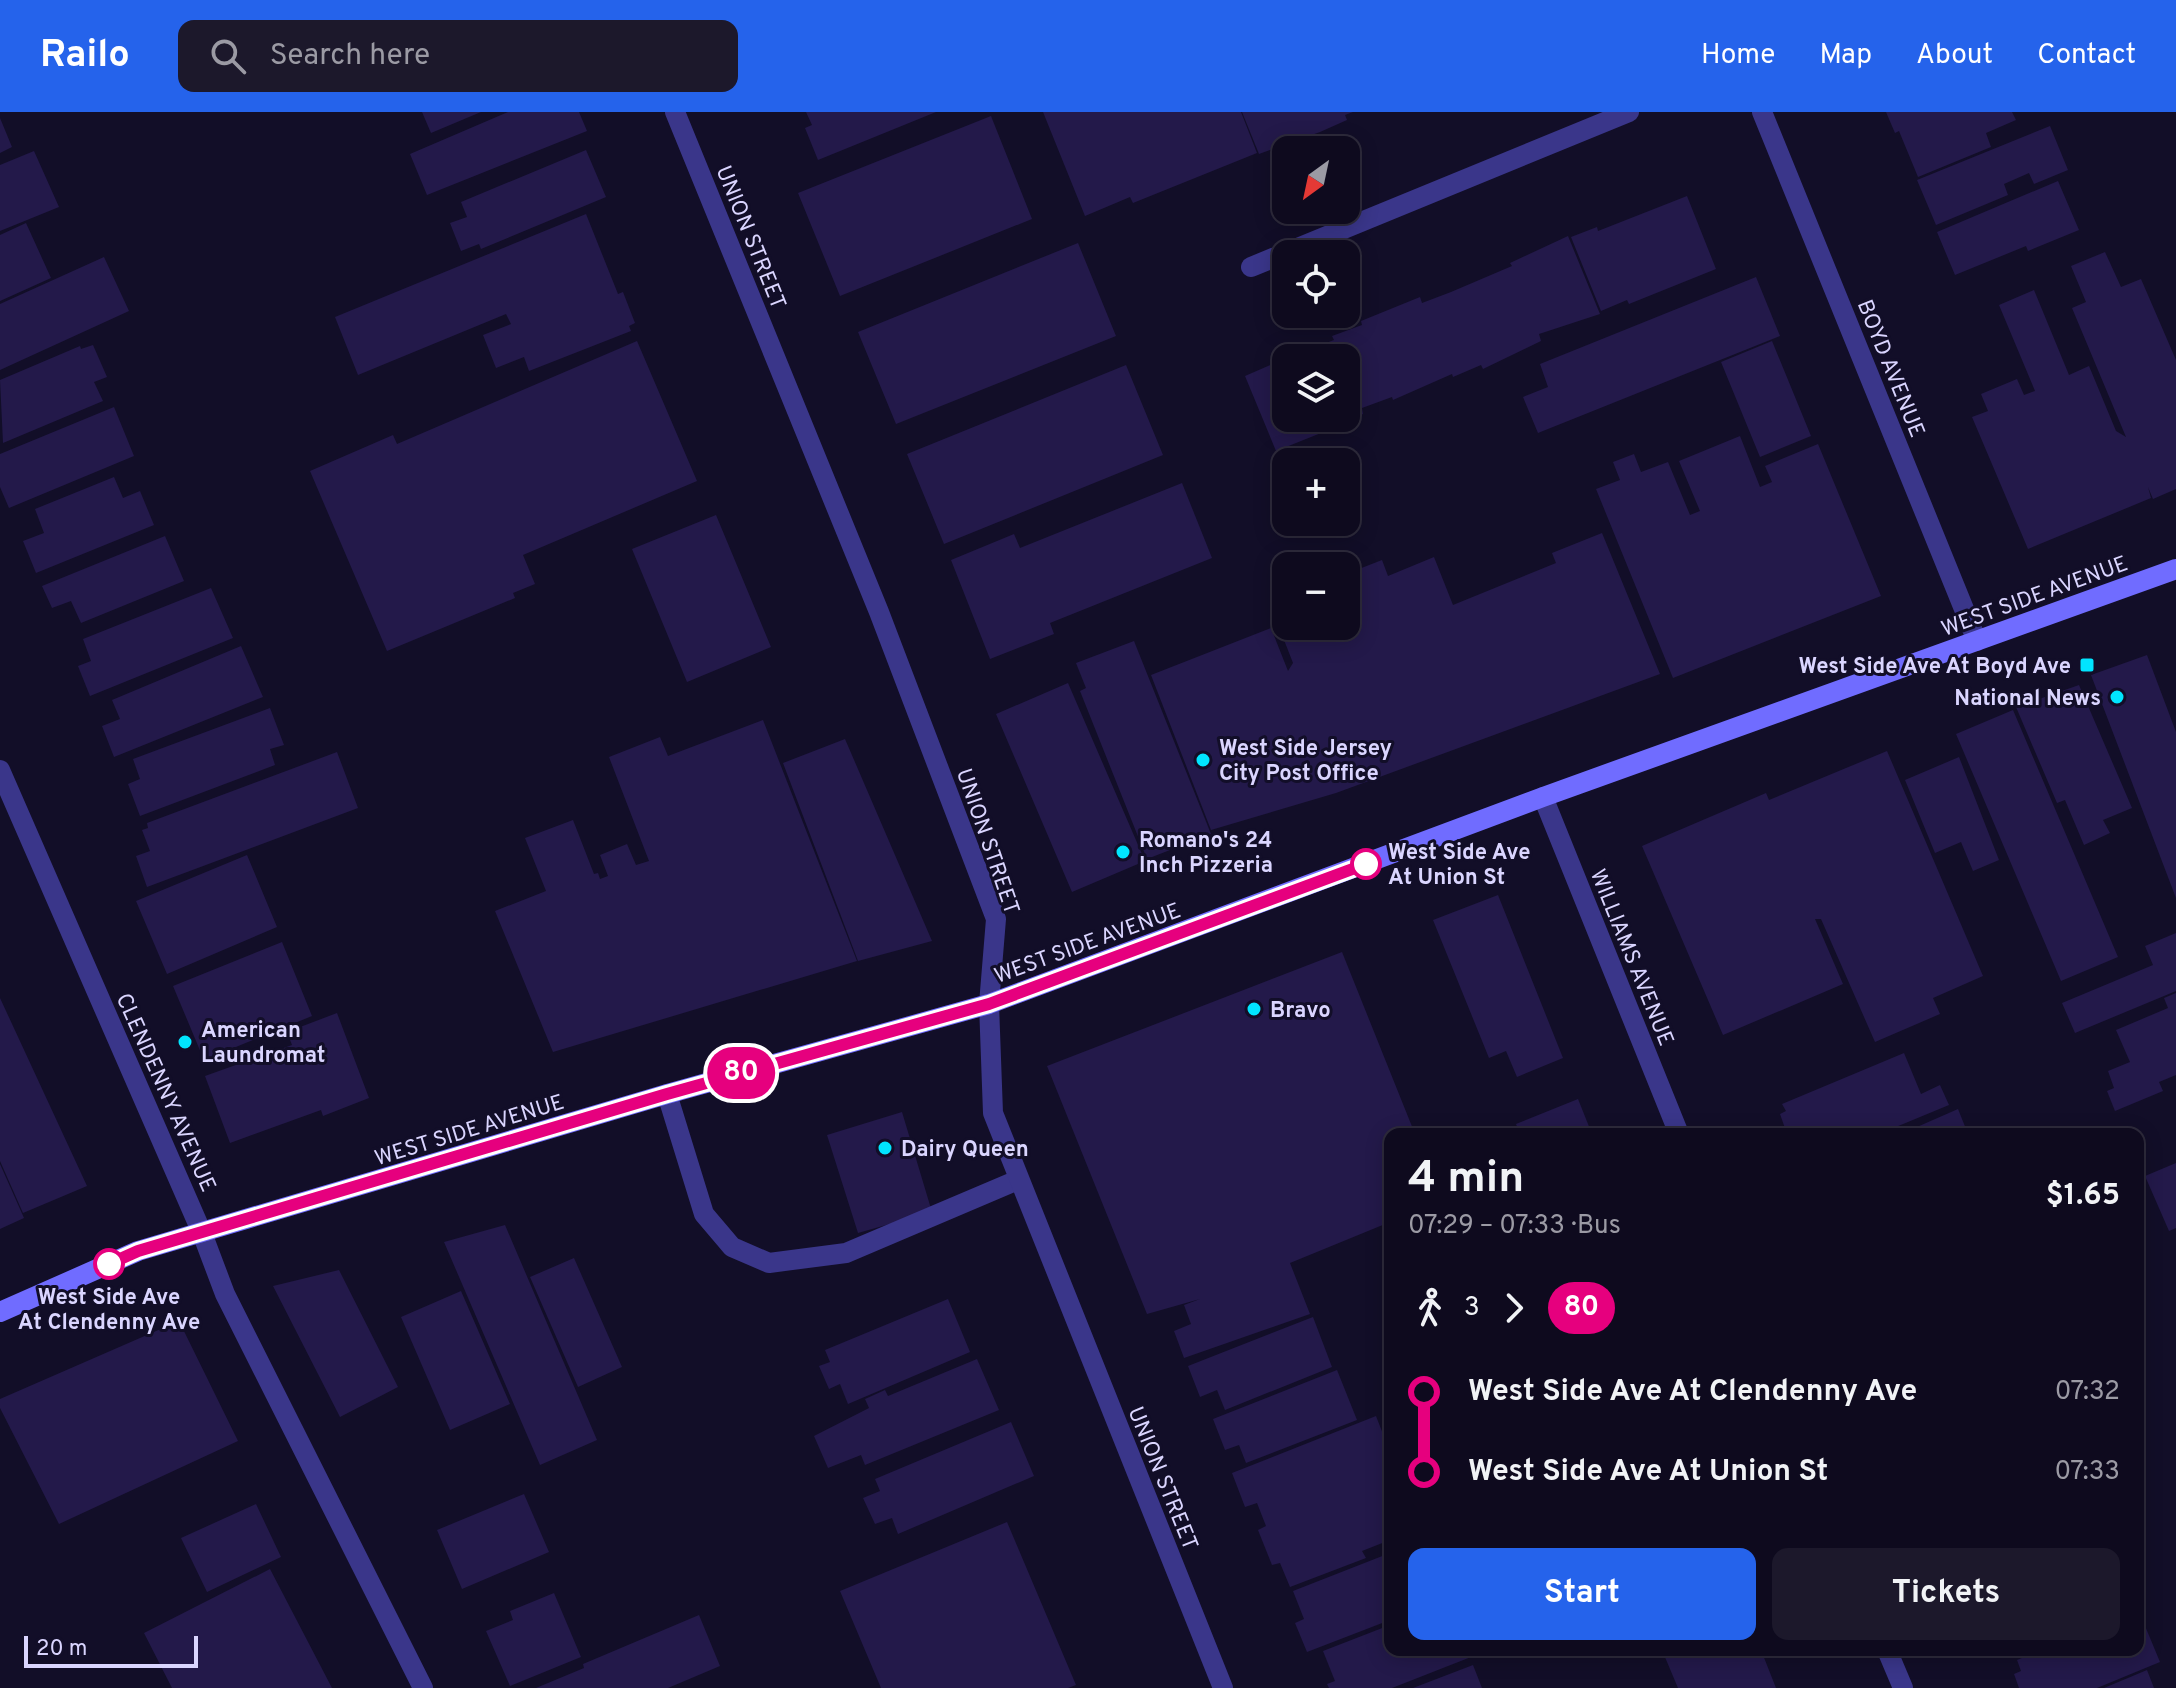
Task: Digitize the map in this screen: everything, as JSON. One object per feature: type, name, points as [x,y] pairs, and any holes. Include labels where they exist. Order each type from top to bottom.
[{"type":"main road","name":"WEST SIDE AVENUE","points":[[0,1312],[138,1251],[667,1094],[989,1004],[1543,797],[2176,569]]},
{"type":"street","name":"UNION STREET","points":[[675,112],[879,612],[996,919],[989,1004],[993,1113],[1223,1688]]},
{"type":"street","points":[[1251,267],[1629,112]]},
{"type":"street","name":"BOYD AVENUE","points":[[1762,112],[1977,641]]},
{"type":"street","name":"CLENDENNY AVENUE","points":[[0,770],[202,1233],[225,1294],[423,1688]]},
{"type":"street","name":"WILLIAMS AVENUE","points":[[1543,797],[1677,1128]]},
{"type":"street","points":[[667,1094],[704,1214],[732,1247],[769,1263],[846,1253],[1018,1180]]},
{"type":"street","points":[[1890,1656],[1903,1688]]},
{"type":"building","points":[[422,112],[481,112],[431,133]]},
{"type":"building","points":[[508,112],[579,112],[587,131],[427,195],[410,154]]},
{"type":"building","points":[[806,112],[936,112],[818,160],[805,128],[812,125]]},
{"type":"building","points":[[1043,112],[1241,112],[1257,153],[1133,203],[1130,197],[1085,216]]},
{"type":"building","points":[[1242,112],[1353,112],[1345,115],[1347,120],[1309,136],[1272,136],[1272,149],[1259,154]]},
{"type":"building","points":[[1886,112],[2012,112],[2016,120],[1986,133],[1991,147],[1918,177],[1899,131],[1895,133]]},
{"type":"building","points":[[991,116],[1032,219],[840,296],[798,193]]},
{"type":"building","points":[[0,118],[12,147],[0,153]]},
{"type":"building","points":[[2050,126],[2068,170],[2034,184],[2029,173],[2004,184],[2008,195],[1936,225],[1917,180]]},
{"type":"building","points":[[586,150],[606,197],[481,249],[479,244],[461,251],[450,223],[467,217],[461,202]]},
{"type":"building","points":[[34,151],[59,207],[0,231],[0,165]]},
{"type":"building","points":[[2058,181],[2079,230],[2028,251],[2026,246],[1955,275],[1937,232]]},
{"type":"building","points":[[1687,196],[1716,269],[1629,304],[1627,300],[1601,311],[1571,237],[1597,227],[1598,231]]},
{"type":"building","points":[[586,214],[618,294],[623,292],[635,323],[629,326],[631,331],[529,371],[524,357],[496,368],[483,335],[511,324],[506,314],[358,375],[335,317]]},
{"type":"building","points":[[26,223],[51,278],[0,301],[0,235]]},
{"type":"building","points":[[1568,236],[1600,314],[1539,334],[1541,341],[1483,369],[1481,365],[1453,377],[1452,374],[1393,400],[1392,397],[1362,408],[1363,414],[1360,415],[1360,344],[1324,344],[1334,340],[1332,336],[1360,328],[1361,321],[1420,297],[1422,303],[1451,292],[1512,266],[1510,263]]},
{"type":"building","points":[[1078,243],[1116,336],[896,424],[858,332]]},
{"type":"building","points":[[2105,252],[2121,287],[2141,279],[2176,360],[2176,489],[2153,499],[2148,487],[2151,498],[2028,549],[1972,417],[1988,411],[1981,394],[2017,379],[2024,395],[2035,391],[1999,305],[2034,290],[2069,375],[2089,366],[2116,431],[2126,437],[2072,308],[2086,302],[2071,266]]},
{"type":"building","points":[[104,257],[129,311],[0,370],[0,304]]},
{"type":"building","points":[[1756,277],[1780,336],[1538,433],[1523,397],[1548,387],[1540,364]]},
{"type":"building","points":[[637,341],[697,481],[523,555],[535,584],[513,593],[515,598],[387,651],[310,471],[393,435],[397,444]]},
{"type":"building","points":[[1772,341],[1811,436],[1760,457],[1721,362]]},
{"type":"building","points":[[93,345],[107,377],[94,382],[103,401],[3,443],[0,380],[80,346],[81,349]]},
{"type":"building","points":[[1272,364],[1272,432],[1324,432],[1284,448],[1275,448],[1245,376]]},
{"type":"building","points":[[1126,365],[1163,455],[944,544],[907,454]]},
{"type":"building","points":[[114,407],[134,456],[9,508],[0,487],[0,454]]},
{"type":"building","points":[[1740,436],[1760,487],[1772,482],[1765,466],[1818,444],[1881,596],[1673,678],[1596,489],[1620,480],[1613,462],[1634,454],[1641,472],[1668,462],[1690,515],[1700,511],[1679,461]]},
{"type":"building","points":[[114,477],[123,498],[140,491],[154,525],[36,573],[23,541],[44,533],[35,509]]},
{"type":"building","points":[[1182,483],[1212,558],[1050,623],[1054,634],[990,659],[951,560],[1014,534],[1020,548]]},
{"type":"building","points":[[716,515],[771,647],[687,682],[632,549]]},
{"type":"building","points":[[1602,533],[1660,674],[1336,793],[1211,830],[1151,675],[1271,628],[1272,640],[1276,640],[1288,671],[1293,663],[1284,640],[1360,640],[1360,569],[1382,560],[1388,576],[1434,557],[1453,605],[1556,563],[1552,553]]},
{"type":"building","points":[[165,536],[184,581],[81,623],[71,601],[52,608],[42,586]]},
{"type":"building","points":[[211,588],[233,638],[90,696],[78,666],[91,661],[83,639]]},
{"type":"building","points":[[1134,641],[1211,834],[1147,859],[1080,691],[1086,688],[1076,663]]},
{"type":"building","points":[[241,646],[263,697],[114,757],[102,726],[120,719],[112,700]]},
{"type":"building","points":[[2147,655],[2176,732],[2176,898],[2091,675]]},
{"type":"building","points":[[1068,683],[1145,861],[1072,892],[996,714]]},
{"type":"building","points":[[2079,685],[2132,808],[2103,820],[2110,833],[2084,845],[2065,800],[2057,803],[2016,707]]},
{"type":"building","points":[[270,708],[284,745],[270,749],[275,765],[140,816],[128,784],[140,779],[133,759]]},
{"type":"building","points":[[2013,710],[2118,957],[2061,981],[1956,734]]},
{"type":"building","points":[[763,720],[857,961],[553,1052],[495,911],[546,891],[525,838],[573,820],[594,874],[598,873],[600,879],[608,876],[600,855],[627,844],[636,865],[649,861],[609,757],[660,737],[668,756]]},
{"type":"building","points":[[845,739],[932,941],[858,961],[783,763]]},
{"type":"building","points":[[1887,751],[1983,976],[1933,998],[1940,1014],[1875,1042],[1821,919],[1815,919],[1843,984],[1723,1035],[1642,846],[1766,793],[1769,800]]},
{"type":"building","points":[[337,752],[358,808],[147,887],[136,856],[150,851],[142,830],[148,828],[147,823]]},
{"type":"building","points":[[1959,757],[1999,860],[1973,871],[1961,842],[1935,853],[1905,780]]},
{"type":"building","points":[[247,855],[277,927],[167,974],[136,901]]},
{"type":"building","points":[[1498,895],[1563,1058],[1517,1077],[1506,1051],[1489,1058],[1433,920]]},
{"type":"building","points":[[2176,933],[2176,991],[2075,1033],[2062,1003],[2153,965],[2145,946]]},
{"type":"building","points":[[282,942],[312,1016],[204,1060],[173,986]]},
{"type":"building","points":[[1342,952],[1413,1128],[1384,1128],[1384,1224],[1290,1263],[1310,1314],[1184,1358],[1174,1331],[1191,1324],[1184,1305],[1200,1299],[1147,1314],[1047,1066]]},
{"type":"building","points":[[2176,993],[2176,1075],[2159,1082],[2163,1091],[2115,1111],[2107,1091],[2114,1088],[2108,1071],[2130,1062],[2116,1030],[2168,1008],[2164,998]]},
{"type":"building","points":[[0,998],[87,1186],[23,1213],[0,1161]]},
{"type":"building","points":[[337,1013],[369,1098],[323,1116],[321,1110],[230,1143],[205,1076],[292,1045],[287,1032]]},
{"type":"building","points":[[1904,1053],[1921,1094],[1940,1085],[1949,1105],[1893,1128],[1785,1128],[1780,1114],[1786,1111],[1782,1104]]},
{"type":"building","points":[[1578,1099],[1590,1128],[1518,1128],[1516,1124]]},
{"type":"building","points":[[1958,1109],[1966,1128],[1915,1128]]},
{"type":"building","points":[[902,1112],[932,1212],[858,1233],[827,1135]]},
{"type":"building","points":[[2176,1163],[2176,1228],[2169,1231],[2145,1176]]},
{"type":"building","points":[[0,1164],[24,1218],[0,1229]]},
{"type":"building","points":[[505,1225],[597,1440],[540,1465],[444,1242]]},
{"type":"building","points":[[574,1258],[622,1367],[578,1387],[530,1277]]},
{"type":"building","points":[[339,1270],[398,1387],[340,1417],[273,1286]]},
{"type":"building","points":[[461,1291],[510,1404],[450,1430],[401,1317]]},
{"type":"building","points":[[948,1299],[970,1352],[848,1404],[840,1384],[829,1389],[819,1366],[830,1362],[825,1350]]},
{"type":"building","points":[[1313,1317],[1332,1367],[1225,1410],[1217,1390],[1200,1397],[1188,1366]]},
{"type":"building","points":[[179,1321],[238,1441],[59,1524],[0,1408],[0,1399]]},
{"type":"building","points":[[977,1359],[999,1410],[865,1465],[861,1455],[828,1468],[814,1436],[869,1408],[865,1399],[885,1390],[888,1396]]},
{"type":"building","points":[[1337,1370],[1357,1420],[1246,1463],[1239,1445],[1225,1450],[1213,1419]]},
{"type":"building","points":[[1376,1416],[1384,1437],[1384,1542],[1362,1551],[1366,1558],[1290,1587],[1280,1563],[1272,1565],[1258,1530],[1266,1526],[1257,1503],[1245,1507],[1232,1473]]},
{"type":"building","points":[[1011,1422],[1034,1476],[898,1534],[892,1518],[875,1524],[863,1498],[880,1491],[875,1479]]},
{"type":"building","points":[[524,1494],[549,1552],[462,1589],[437,1530]]},
{"type":"building","points":[[256,1504],[281,1557],[207,1592],[181,1538]]},
{"type":"building","points":[[1007,1522],[1076,1685],[1068,1688],[881,1688],[840,1591]]},
{"type":"building","points":[[1384,1555],[1384,1622],[1307,1652],[1295,1623],[1304,1619],[1293,1591]]},
{"type":"building","points":[[270,1569],[332,1688],[172,1688],[144,1633]]},
{"type":"building","points":[[554,1593],[581,1657],[510,1686],[486,1631],[513,1620],[510,1611]]},
{"type":"building","points":[[699,1615],[720,1666],[668,1688],[536,1688],[584,1668],[583,1664]]},
{"type":"building","points":[[2144,1623],[2160,1662],[2097,1688],[2019,1688],[2014,1674],[2021,1671],[2017,1660],[2027,1656],[2144,1656]]},
{"type":"building","points":[[1384,1627],[1384,1656],[1471,1657],[1392,1688],[1329,1688],[1327,1684],[1335,1681],[1323,1651]]},
{"type":"building","points":[[1665,1656],[1763,1656],[1776,1688],[1678,1688]]},
{"type":"building","points":[[1473,1665],[1482,1688],[1413,1688]]},
{"type":"building","points":[[2147,1670],[2154,1688],[2104,1688]]},
{"type":"bus line","name":"80","points":[[109,1264],[138,1251],[667,1094],[989,1004],[1366,864]]},
{"type":"place","name":"West Side Ave At Boyd Ave","points":[[2087,665]]},
{"type":"place","name":"National News","points":[[2117,697]]},
{"type":"place","name":"West Side Jersey City Post Office","points":[[1203,760]]},
{"type":"place","name":"Romano's 24 Inch Pizzeria","points":[[1123,852]]},
{"type":"place","name":"West Side Ave At Union St","points":[[1366,864]]},
{"type":"place","name":"Bravo","points":[[1254,1009]]},
{"type":"place","name":"American Laundromat","points":[[185,1042]]},
{"type":"place","name":"Dairy Queen","points":[[885,1148]]},
{"type":"place","name":"West Side Ave At Clendenny Ave","points":[[109,1264]]}]
